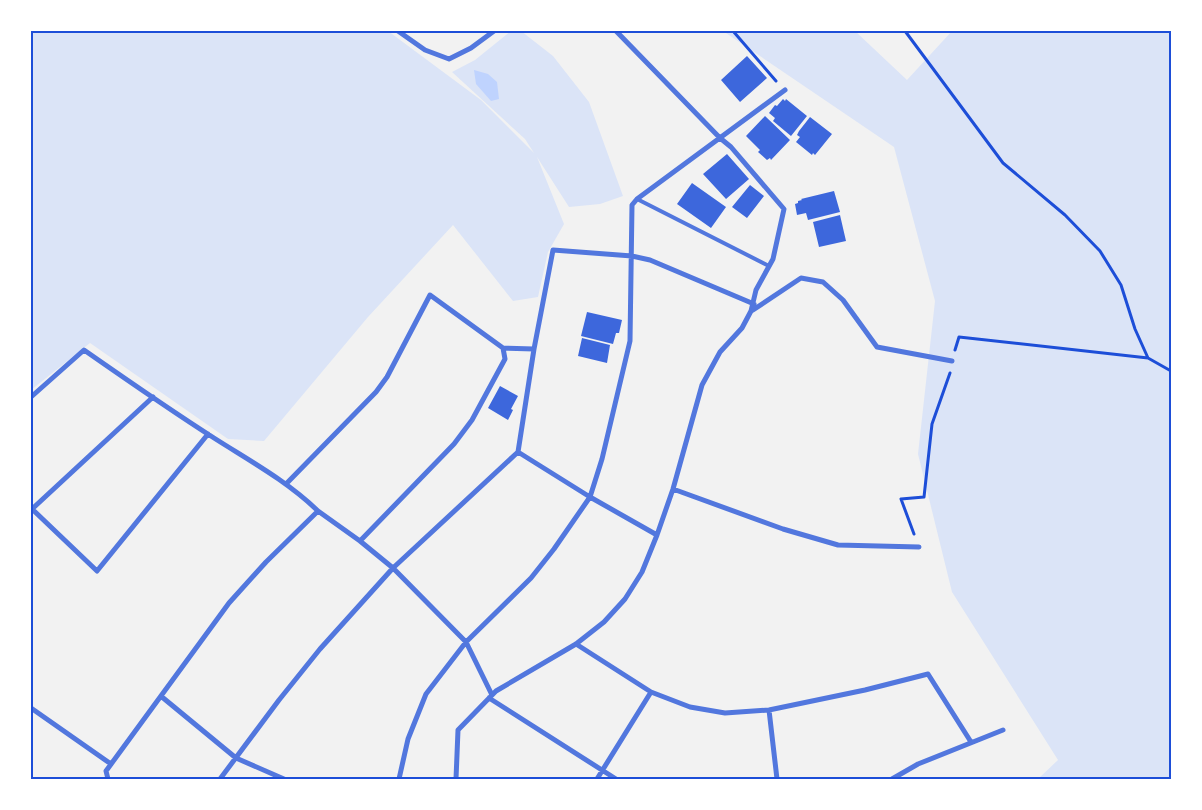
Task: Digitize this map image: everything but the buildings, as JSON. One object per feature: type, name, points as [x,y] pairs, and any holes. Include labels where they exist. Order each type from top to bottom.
[{"type":"street","points":[[398,31],[425,50],[449,59],[471,48],[494,31]]},
{"type":"street","points":[[456,779],[458,730],[490,696],[576,644],[604,622],[625,599],[642,572],[657,535],[672,489],[702,386],[720,352],[742,328],[751,311],[756,290],[773,259],[784,209],[731,147],[616,31]]},
{"type":"street","points":[[399,779],[408,739],[426,694],[466,642],[531,578],[554,549],[590,497],[602,459],[630,341],[632,205],[637,199],[785,90]]},
{"type":"street","points":[[220,779],[278,700],[320,649],[393,568],[518,452],[534,349],[553,250],[632,256],[650,260],[754,304]]},
{"type":"street","points":[[751,311],[801,278],[823,282],[843,300],[877,347],[952,361]]},
{"type":"street","points":[[286,484],[376,392],[387,377],[430,295],[503,348],[534,349]]},
{"type":"street","points":[[360,541],[454,444],[472,420],[506,359],[503,348]]},
{"type":"street","points":[[31,397],[84,350],[286,484],[318,511],[360,541],[393,568],[466,642],[490,696],[616,779]]},
{"type":"street","points":[[153,397],[32,509],[97,571],[208,434]]},
{"type":"street","points":[[518,452],[590,497],[657,535]]},
{"type":"street","points":[[672,489],[784,529],[838,545],[918,547]]},
{"type":"street","points":[[108,779],[106,771],[229,603],[266,562],[318,511]]},
{"type":"street","points":[[576,644],[651,692],[690,707],[725,713],[769,710],[865,690],[928,674],[971,742]]},
{"type":"street","points":[[597,779],[651,692]]},
{"type":"street","points":[[162,696],[236,758],[284,779]]},
{"type":"street","points":[[31,708],[111,764]]},
{"type":"street","points":[[769,710],[777,779]]},
{"type":"street","points":[[892,779],[918,764],[1003,730]]},
{"type":"lane","points":[[637,199],[769,266]]},
{"type":"path","points":[[733,31],[785,90]]},
{"type":"path","points":[[904,31],[1003,163],[1065,215],[1100,251],[1121,284],[1135,329],[1148,358]]},
{"type":"path","points":[[918,547],[901,499],[924,496],[932,424],[952,368],[952,361],[959,337],[1148,358],[1171,371]]},
{"type":"shaded area","points":[[31,31],[388,31],[481,100],[534,153],[525,139],[452,72],[475,60],[511,31],[521,31],[553,56],[589,102],[623,196],[600,204],[569,207],[537,157],[564,224],[548,252],[538,297],[513,301],[453,225],[368,317],[264,441],[228,439],[90,343],[31,390]]},
{"type":"shaded area","points":[[723,31],[855,31],[907,80],[952,31],[1171,31],[1171,779],[1038,779],[1058,760],[952,592],[918,454],[935,301],[894,147]]},
{"type":"water","points":[[474,70],[488,74],[497,82],[499,99],[491,101],[476,84]]}]
